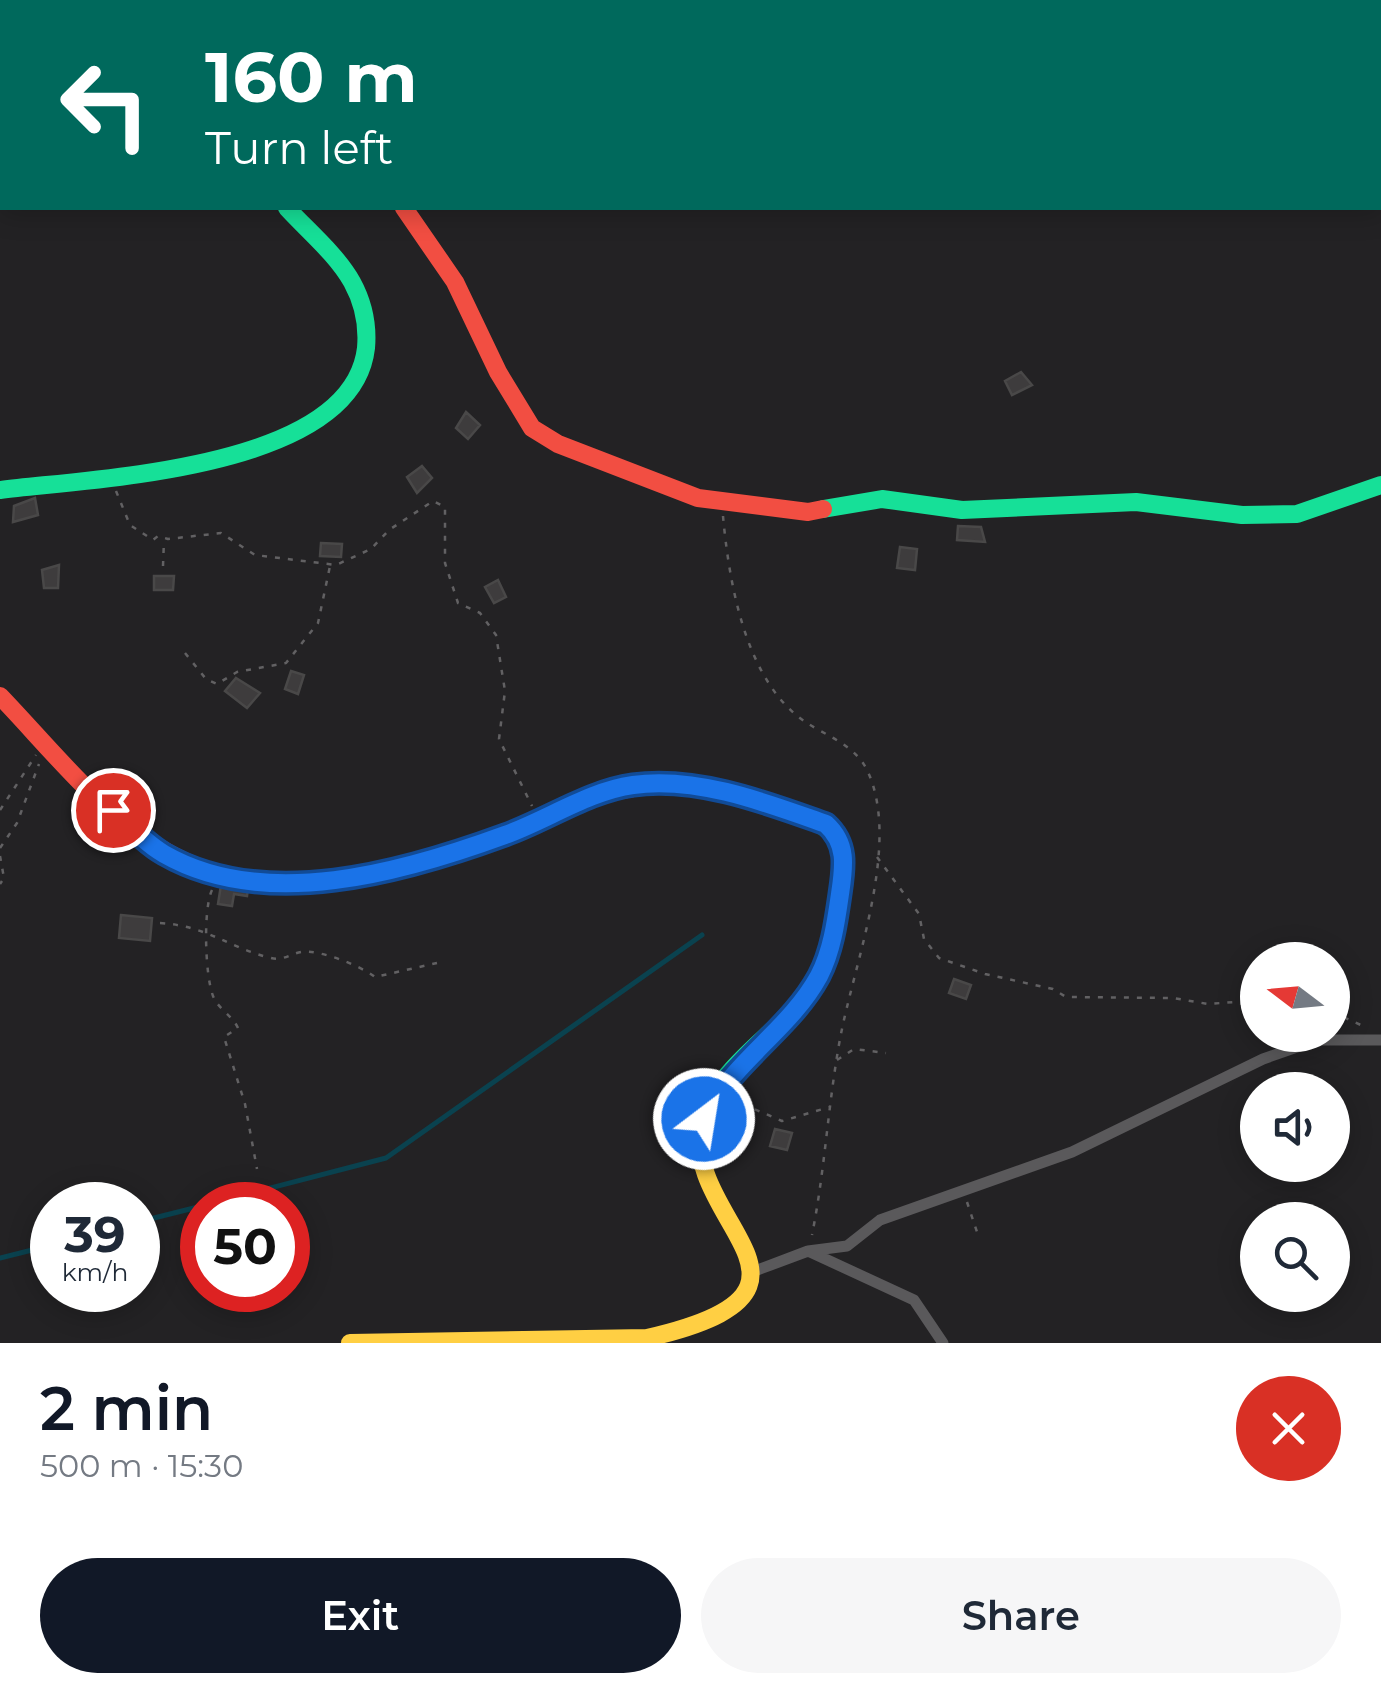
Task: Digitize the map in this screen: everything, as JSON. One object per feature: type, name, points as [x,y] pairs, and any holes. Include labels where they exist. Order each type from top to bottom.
[{"type":"main road","points":[[0,490],[111,475],[260,444],[312,426],[352,391],[368,344],[358,294],[289,210]]},
{"type":"main road","points":[[405,210],[455,282],[498,372],[532,428],[558,444],[698,498],[808,512],[882,499],[962,510],[1136,502],[1242,514],[1298,514],[1351,492],[1381,486]]},
{"type":"main road","points":[[0,696],[161,852],[213,873],[261,882],[354,875],[416,863],[628,786],[658,782],[686,784],[788,810],[826,824],[838,834],[844,852],[842,883],[834,934],[818,976],[790,1016],[718,1092],[699,1129],[697,1156],[704,1183],[750,1253],[752,1272],[742,1296],[718,1316],[685,1331],[647,1338],[350,1343]]},
{"type":"street","points":[[752,1272],[808,1251],[848,1246],[880,1220],[1072,1152],[1263,1059],[1316,1040],[1378,1036]]},
{"type":"street","points":[[808,1251],[914,1300],[943,1343]]},
{"type":"path","points":[[111,475],[130,525],[153,540],[221,533],[255,555],[330,564],[371,549],[389,530],[433,501],[444,507],[445,563],[458,603],[474,608],[493,629],[505,691],[498,739],[538,821]]},
{"type":"path","points":[[721,503],[733,589],[763,678],[801,719],[853,750],[868,770],[880,812],[870,907],[837,1060],[808,1251]]},
{"type":"path","points":[[163,566],[164,538]]},
{"type":"path","points":[[184,653],[206,679],[218,684],[238,672],[286,663],[318,623],[322,586],[330,564]]},
{"type":"path","points":[[0,810],[45,741]]},
{"type":"path","points":[[0,848],[29,796],[45,741]]},
{"type":"path","points":[[0,856],[4,878],[0,884]]},
{"type":"path","points":[[876,856],[918,914],[928,945],[948,963],[1054,989],[1066,997],[1240,1004]]},
{"type":"path","points":[[213,873],[208,930],[212,994],[238,1028],[224,1037],[245,1104],[257,1169]]},
{"type":"path","points":[[160,923],[208,930],[232,945],[277,960],[300,952],[316,953],[353,964],[375,977],[437,963]]},
{"type":"path","points":[[1350,1021],[1378,1036]]},
{"type":"path","points":[[837,1060],[854,1049],[886,1053]]},
{"type":"path","points":[[718,1092],[782,1121],[810,1109],[831,1106]]},
{"type":"path","points":[[962,1192],[978,1235]]},
{"type":"building","points":[[1021,372],[1032,385],[1012,395],[1005,381]]},
{"type":"building","points":[[466,412],[480,425],[468,439],[456,428]]},
{"type":"building","points":[[422,466],[432,478],[417,493],[407,477]]},
{"type":"building","points":[[35,498],[38,515],[13,522],[14,506]]},
{"type":"building","points":[[958,526],[981,527],[985,542],[957,540]]},
{"type":"building","points":[[321,543],[342,544],[341,557],[320,556]]},
{"type":"building","points":[[900,547],[917,549],[915,570],[897,568]]},
{"type":"building","points":[[59,565],[58,588],[44,588],[42,570]]},
{"type":"building","points":[[154,576],[174,576],[173,590],[154,590]]},
{"type":"building","points":[[498,580],[506,597],[494,603],[485,587]]},
{"type":"building","points":[[291,671],[304,675],[298,694],[285,689]]},
{"type":"building","points":[[236,678],[260,693],[247,708],[225,691]]},
{"type":"building","points":[[221,885],[248,889],[247,896],[234,894],[232,906],[218,904]]},
{"type":"building","points":[[121,915],[152,918],[150,941],[119,938]]},
{"type":"building","points":[[954,979],[971,985],[966,999],[949,993]]},
{"type":"building","points":[[775,1129],[792,1133],[787,1150],[770,1146]]},
{"type":"waterway","points":[[294,1182],[386,1158],[702,935]]},
{"type":"waterway","points":[[160,1216],[180,1212]]},
{"type":"waterway","points":[[0,1258],[30,1250]]},
{"type":"traffic: fast","points":[[0,490],[153,472],[213,460],[269,443],[316,420],[350,389],[366,348],[359,298],[338,262],[289,210]]},
{"type":"traffic: fast","points":[[823,509],[882,499],[962,510],[1136,502],[1242,515],[1297,514],[1381,485]]},
{"type":"traffic: fast","points":[[695,788],[756,799],[802,814],[836,838],[844,853],[845,868],[832,937],[816,980],[790,1014],[719,1086],[702,1123]]},
{"type":"traffic: slow","points":[[350,1343],[647,1338],[709,1319],[741,1298],[751,1275],[745,1250],[713,1192],[702,1159],[702,1123]]},
{"type":"traffic: jam","points":[[405,210],[455,282],[498,372],[532,428],[558,444],[698,498],[808,512],[823,509]]},
{"type":"traffic: jam","points":[[0,696],[76,777],[137,833],[201,868],[245,879],[290,883],[336,881],[382,873],[471,848],[622,790],[644,786],[695,788]]},
{"type":"route","points":[[113,810],[137,834],[182,864],[224,877],[261,882],[301,882],[416,863],[505,835],[628,786],[658,782],[686,784],[788,810],[826,824],[838,834],[844,852],[834,934],[818,976],[790,1016],[732,1072],[704,1119]]}]
